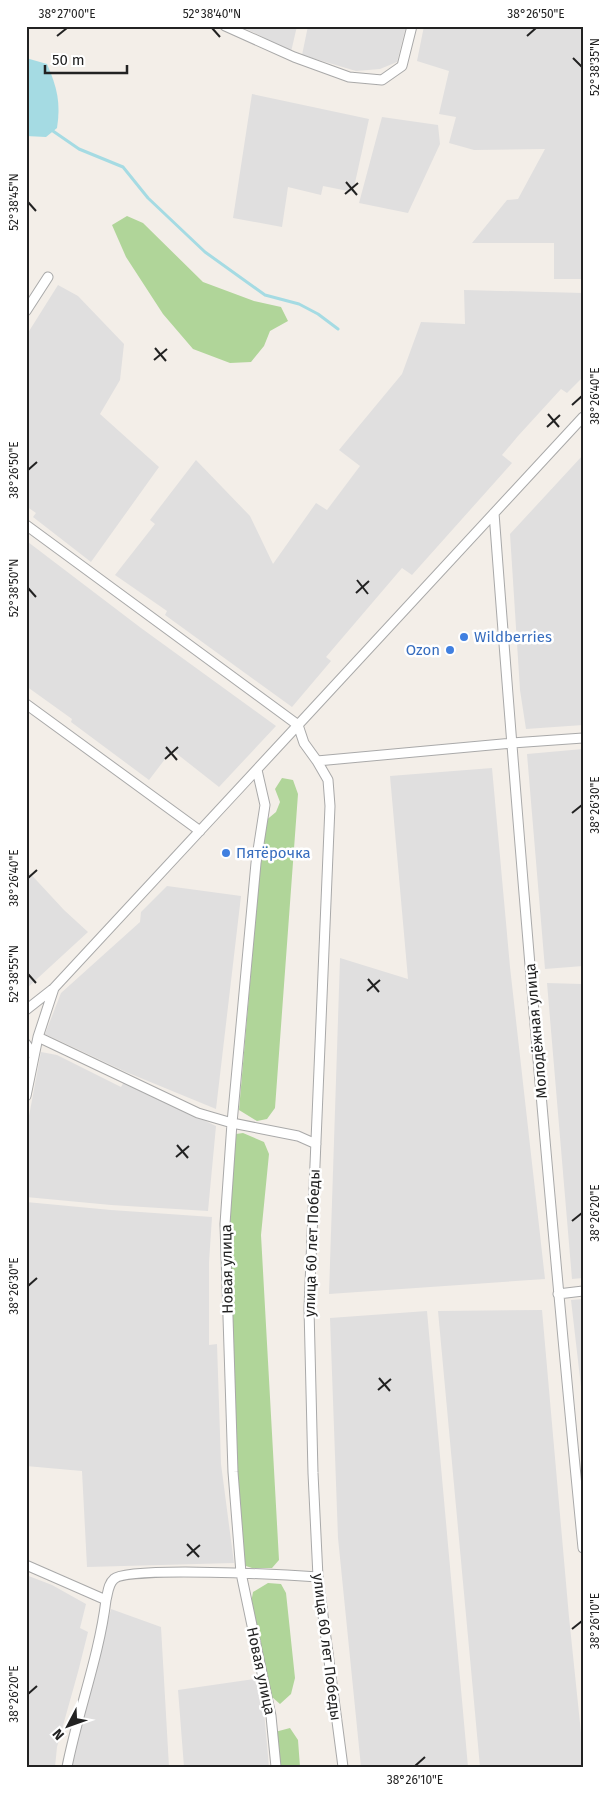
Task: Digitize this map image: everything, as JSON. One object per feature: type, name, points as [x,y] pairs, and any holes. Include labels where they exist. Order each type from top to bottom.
[{"type":"street","points":[[225,26],[294,57],[349,77],[382,80],[402,66],[412,26]]},
{"type":"street","points":[[26,312],[48,277]]},
{"type":"street","points":[[26,1010],[54,988],[583,417]]},
{"type":"street","name":"Молодёжная улица","points":[[494,513],[558,1294],[583,1548]]},
{"type":"street","points":[[26,525],[298,725]]},
{"type":"street","points":[[26,704],[200,831]]},
{"type":"street","name":"улица 60 лет Победы","points":[[298,725],[304,742],[318,761],[328,780],[330,806],[310,1308],[313,1473],[318,1577],[343,1767]]},
{"type":"street","points":[[318,761],[583,738]]},
{"type":"street","name":"Новая улица","points":[[257,770],[265,805],[256,863],[232,1124],[225,1224],[232,1472],[241,1573],[271,1716],[276,1767]]},
{"type":"street","points":[[26,1096],[38,1038],[54,988]]},
{"type":"street","points":[[38,1038],[198,1113],[232,1124],[298,1136],[316,1144]]},
{"type":"street","points":[[26,1044],[34,1056]]},
{"type":"street","points":[[558,1294],[583,1292]]},
{"type":"street","points":[[26,1565],[106,1600]]},
{"type":"street","points":[[67,1767],[72,1740],[102,1632],[106,1600],[110,1584],[114,1578],[120,1575],[161,1572],[241,1573],[318,1577]]},
{"type":"shaded area","points":[[239,26],[297,26],[291,52],[257,34]]},
{"type":"shaded area","points":[[308,26],[406,26],[397,62],[380,69],[356,71],[302,55]]},
{"type":"shaded area","points":[[424,26],[583,26],[583,279],[554,279],[554,243],[472,243],[507,200],[518,199],[545,149],[474,150],[449,143],[456,117],[439,114],[449,71],[417,61]]},
{"type":"shaded area","points":[[252,94],[369,119],[353,192],[323,186],[321,195],[288,187],[282,227],[233,218]]},
{"type":"shaded area","points":[[382,117],[438,125],[440,144],[408,213],[359,203]]},
{"type":"shaded area","points":[[58,285],[78,296],[124,344],[120,380],[100,414],[159,467],[91,562],[33,517],[36,513],[26,506],[26,336]]},
{"type":"shaded area","points":[[464,290],[583,293],[583,377],[567,393],[561,389],[518,436],[502,455],[512,463],[412,575],[402,568],[326,657],[331,661],[292,707],[165,615],[167,611],[115,575],[155,524],[150,520],[196,460],[250,516],[273,564],[316,503],[327,510],[360,466],[339,450],[402,374],[421,322],[465,324]]},
{"type":"shaded area","points":[[583,455],[583,725],[526,729],[520,690],[510,534]]},
{"type":"shaded area","points":[[28,542],[141,628],[276,726],[219,787],[172,750],[149,780],[71,722],[72,719],[26,686],[26,543]]},
{"type":"shaded area","points":[[583,749],[583,966],[545,969],[527,754]]},
{"type":"shaded area","points":[[492,768],[510,967],[545,1279],[329,1294],[340,958],[408,979],[390,776]]},
{"type":"shaded area","points":[[26,869],[64,910],[88,932],[26,989]]},
{"type":"shaded area","points":[[167,886],[241,896],[216,1109],[126,1072],[45,1034],[61,993],[140,922],[141,912]]},
{"type":"shaded area","points":[[547,983],[581,984],[583,986],[583,1278],[572,1279]]},
{"type":"shaded area","points":[[41,1052],[57,1055],[121,1087],[124,1082],[216,1126],[208,1211],[26,1197],[26,1132]]},
{"type":"shaded area","points":[[26,1202],[212,1217],[209,1262],[209,1345],[217,1344],[221,1464],[234,1563],[87,1567],[82,1471],[26,1466]]},
{"type":"shaded area","points":[[583,1299],[583,1404],[571,1300]]},
{"type":"shaded area","points":[[542,1310],[583,1767],[480,1767],[438,1311]]},
{"type":"shaded area","points":[[427,1311],[468,1767],[361,1767],[338,1538],[330,1318]]},
{"type":"shaded area","points":[[26,1575],[52,1585],[86,1604],[80,1628],[88,1632],[57,1747],[55,1767],[26,1767]]},
{"type":"shaded area","points":[[111,1609],[161,1627],[169,1767],[70,1767]]},
{"type":"shaded area","points":[[261,1678],[269,1767],[184,1767],[178,1690]]},
{"type":"green space","points":[[127,216],[143,223],[203,282],[254,301],[281,307],[288,321],[270,331],[264,346],[251,362],[230,363],[193,349],[163,314],[126,257],[112,225]]},
{"type":"green space","points":[[282,778],[293,780],[298,794],[275,1108],[267,1119],[257,1121],[239,1110],[264,822],[276,812],[280,802],[275,789]]},
{"type":"green space","points":[[243,1133],[264,1142],[269,1154],[261,1235],[279,1560],[272,1568],[252,1568],[243,1565],[236,1478],[227,1228],[236,1134]]},
{"type":"green space","points":[[268,1583],[281,1584],[286,1593],[295,1678],[291,1694],[280,1704],[272,1697],[251,1603],[253,1592]]},
{"type":"green space","points":[[290,1728],[298,1740],[300,1767],[279,1767],[275,1732]]},
{"type":"water","points":[[26,58],[47,64],[56,88],[59,111],[57,128],[46,137],[26,136]]},
{"type":"waterway","points":[[50,129],[79,149],[123,167],[148,198],[205,252],[265,295],[299,304],[318,314],[338,329]]},
{"type":"place","name":"Wildberries","points":[[464,637]]},
{"type":"place","name":"Ozon","points":[[450,650]]},
{"type":"place","name":"Пятёрочка","points":[[226,853]]}]
